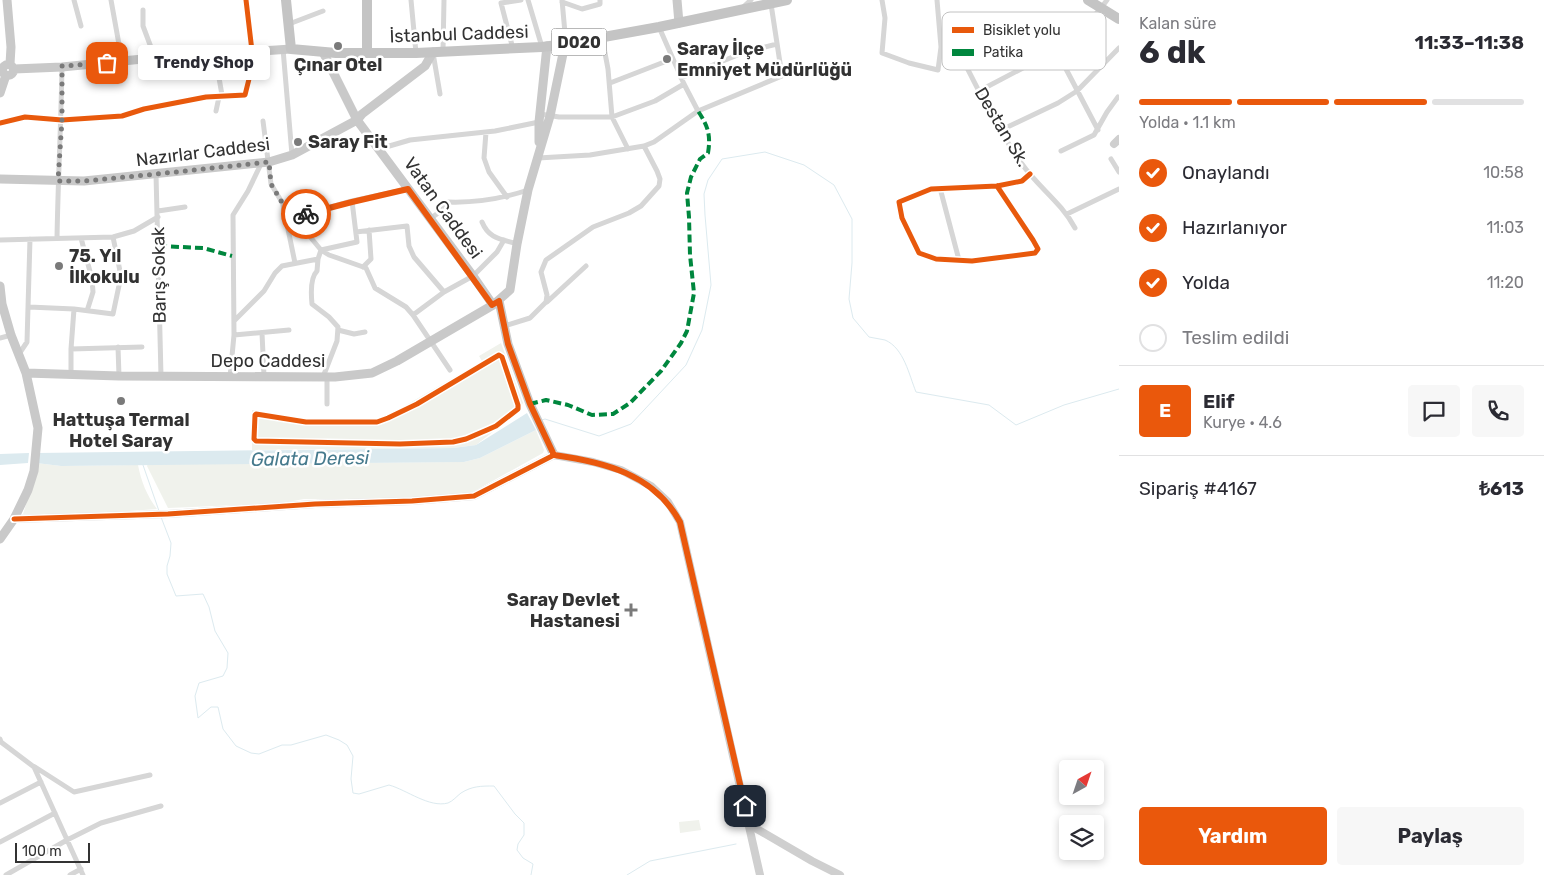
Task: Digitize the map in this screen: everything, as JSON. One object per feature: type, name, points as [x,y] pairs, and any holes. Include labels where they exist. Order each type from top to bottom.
[{"type":"highway","points":[[286,0],[289,24],[287,49]]},
{"type":"highway","points":[[367,0],[367,53]]},
{"type":"highway","name":"İstanbul Caddesi","points":[[367,53],[416,53],[544,47],[659,27],[787,0]]},
{"type":"highway","points":[[1088,0],[1104,4],[1119,19]]},
{"type":"highway","name":"D020","points":[[287,49],[367,53]]},
{"type":"main road","points":[[0,93],[11,47],[7,0]]},
{"type":"main road","points":[[677,0],[679,23]]},
{"type":"main road","points":[[496,303],[510,290],[528,190],[550,116],[565,44]]},
{"type":"main road","points":[[538,158],[544,47]]},
{"type":"main road","points":[[7,69],[287,49]]},
{"type":"main road","name":"Nazırlar Caddesi","points":[[0,179],[84,181],[265,163],[292,155],[356,120],[425,66],[438,51]]},
{"type":"main road","name":"Vatan Caddesi","points":[[323,52],[356,120],[472,276],[496,303],[508,344],[534,414],[554,455]]},
{"type":"main road","points":[[0,286],[2,304],[11,335],[26,373],[38,428],[34,471],[28,490],[14,519],[0,539]]},
{"type":"main road","name":"Depo Caddesi","points":[[26,373],[118,376],[325,377],[372,373],[397,361],[496,303]]},
{"type":"main road","points":[[14,519],[168,514],[474,496],[554,455],[593,462],[621,470],[651,486],[668,502],[680,522],[760,875]]},
{"type":"main road","points":[[750,825],[840,875]]},
{"type":"street","points":[[74,0],[81,26]]},
{"type":"street","points":[[111,0],[122,61]]},
{"type":"street","points":[[0,123],[24,117],[62,120],[122,116],[144,109],[222,95],[245,94],[251,71],[252,51],[246,0]]},
{"type":"street","points":[[411,0],[416,53]]},
{"type":"street","points":[[440,94],[438,51],[444,0]]},
{"type":"street","points":[[513,49],[500,3],[521,0]]},
{"type":"street","points":[[528,0],[544,47]]},
{"type":"street","points":[[565,44],[562,1],[582,9],[600,4],[600,0]]},
{"type":"street","points":[[739,10],[751,0]]},
{"type":"street","points":[[882,0],[885,18],[882,53],[909,63],[938,70],[942,47],[937,0]]},
{"type":"street","points":[[538,158],[590,155],[644,146],[654,142],[698,112],[782,76],[771,4]]},
{"type":"street","points":[[142,10],[143,26],[155,58]]},
{"type":"street","points":[[289,24],[323,11]]},
{"type":"street","points":[[659,27],[672,59],[698,112]]},
{"type":"street","points":[[602,37],[610,84],[612,116],[628,149]]},
{"type":"street","points":[[681,78],[744,52],[777,44]]},
{"type":"street","points":[[1106,61],[1119,48]]},
{"type":"street","points":[[287,49],[292,155]]},
{"type":"street","points":[[215,55],[222,95],[219,98],[216,111]]},
{"type":"street","points":[[610,84],[672,59]]},
{"type":"street","points":[[57,238],[62,120],[62,66]]},
{"type":"street","name":"Destan Sk.","points":[[968,70],[999,131],[1030,174],[1067,214],[1075,228]]},
{"type":"street","points":[[979,91],[1019,70]]},
{"type":"street","points":[[1067,70],[1098,130]]},
{"type":"street","points":[[999,131],[1058,103],[1078,90],[1098,70]]},
{"type":"street","points":[[379,149],[410,140],[486,132],[550,116],[612,116],[655,101],[684,84]]},
{"type":"street","points":[[1061,151],[1094,136],[1107,112],[1118,97]]},
{"type":"street","points":[[263,121],[265,163],[271,184],[283,204],[321,250],[329,255],[366,268],[375,288],[414,314],[450,370]]},
{"type":"street","points":[[486,132],[484,158],[489,172],[507,197]]},
{"type":"street","points":[[546,302],[547,295],[540,272],[546,260],[593,227],[629,213],[641,206],[659,186],[660,179],[657,171],[644,146]]},
{"type":"street","points":[[1110,159],[1119,172]]},
{"type":"street","points":[[230,377],[234,335],[233,215],[265,163]]},
{"type":"street","name":"Barış Sokak","points":[[156,174],[161,376]]},
{"type":"street","points":[[997,186],[1038,249],[1035,253],[972,261],[936,259],[919,254],[902,218],[899,202],[931,189],[997,186],[1022,181],[1030,174]]},
{"type":"street","points":[[940,188],[959,260]]},
{"type":"street","points":[[295,217],[408,189]]},
{"type":"street","points":[[1067,214],[1119,189]]},
{"type":"street","points":[[430,219],[442,210],[448,202],[471,203],[507,197],[528,190]]},
{"type":"street","points":[[321,250],[357,242],[352,202]]},
{"type":"street","points":[[283,204],[295,263]]},
{"type":"street","points":[[158,211],[185,206]]},
{"type":"street","points":[[0,240],[113,237],[134,231],[158,217]]},
{"type":"street","points":[[482,222],[486,232],[517,244]]},
{"type":"street","points":[[356,232],[407,226],[409,246],[414,257],[444,292]]},
{"type":"street","points":[[363,267],[370,259],[369,230]]},
{"type":"street","points":[[29,307],[74,309],[113,314],[121,276],[113,237]]},
{"type":"street","points":[[81,238],[92,279],[93,292],[87,311]]},
{"type":"street","points":[[19,354],[27,342],[30,239]]},
{"type":"street","points":[[414,314],[444,292],[472,276],[497,252],[504,240]]},
{"type":"street","points":[[321,250],[310,294],[312,304],[329,316],[338,327],[337,341],[325,377],[328,404]]},
{"type":"street","points":[[234,321],[264,291],[275,273],[282,266],[318,259]]},
{"type":"street","points":[[504,326],[530,318],[586,266]]},
{"type":"street","points":[[71,375],[74,309]]},
{"type":"street","points":[[234,335],[289,330]]},
{"type":"street","points":[[338,330],[354,334],[365,332]]},
{"type":"street","points":[[262,332],[264,376]]},
{"type":"street","points":[[0,338],[11,335]]},
{"type":"street","points":[[71,349],[142,347]]},
{"type":"street","points":[[118,348],[118,376]]},
{"type":"street","points":[[0,738],[1,742],[34,767],[74,792],[150,775]]},
{"type":"street","points":[[34,767],[83,875]]},
{"type":"street","points":[[0,803],[41,782]]},
{"type":"street","points":[[6,875],[101,823],[161,806]]},
{"type":"street","points":[[0,842],[55,813]]},
{"type":"street","points":[[70,875],[80,869]]},
{"type":"shaded area","points":[[501,343],[523,403],[517,413],[476,445],[453,448],[252,450],[252,410],[301,420],[375,420],[389,415],[482,361],[479,356]]},
{"type":"shaded area","points":[[536,430],[544,450],[543,453],[471,493],[439,496],[358,500],[304,499],[282,503],[168,508],[147,466],[148,464],[464,462],[480,458]]},
{"type":"shaded area","points":[[36,463],[61,466],[138,465],[145,488],[157,509],[60,516],[23,514],[33,482]]},
{"type":"shaded area","points":[[699,820],[701,830],[680,833],[679,822]]},
{"type":"water","points":[[527,413],[536,430],[480,458],[464,462],[61,466],[36,463],[37,453],[453,448],[476,445]]},
{"type":"water","points":[[29,453],[28,463],[0,465],[0,454]]},
{"type":"waterway","name":"Galata Deresi","points":[[542,420],[545,419],[599,436],[631,424],[686,365],[702,330],[711,285],[704,194],[708,180],[722,159],[765,152],[804,165],[834,185],[852,219],[852,263],[849,299],[853,318],[869,337],[885,340],[897,349],[905,363],[916,392],[989,405],[1016,425],[1064,405],[1119,389]]},
{"type":"waterway","points":[[143,465],[159,511]]},
{"type":"waterway","points":[[161,517],[171,543],[167,574],[176,596],[203,594],[209,607],[215,631],[228,653],[227,668],[223,676],[199,683],[195,696],[198,718],[211,707],[218,707],[223,729],[236,746],[251,753],[259,754],[282,745],[291,745],[326,735],[339,740],[347,745],[353,756],[351,779],[353,793],[359,794],[389,785],[426,801],[441,804],[450,802],[469,789],[481,786],[494,786],[524,823],[524,835],[518,844],[517,850],[523,858],[533,864],[531,875]]},
{"type":"waterway","points":[[627,875],[650,861],[736,844]]},
{"type":"marked path","points":[[530,404],[546,400],[568,405],[592,415],[613,414],[630,403],[661,371],[681,343],[687,331],[694,293],[687,193],[691,177],[700,159],[708,153],[709,147],[708,131],[698,111]]},
{"type":"marked path","points":[[159,246],[203,248],[232,256]]},
{"type":"cycle path","points":[[0,123],[25,117],[62,120],[122,116],[144,109],[206,97],[245,95],[251,71],[252,51],[246,0]]},
{"type":"cycle path","points":[[997,186],[1033,240],[1038,249],[1035,253],[972,261],[936,259],[919,253],[902,218],[899,202],[931,189],[997,186],[1022,181],[1030,174]]},
{"type":"cycle path","points":[[499,355],[502,357],[518,409],[496,426],[466,439],[453,442],[400,444],[256,441],[254,439],[256,414],[306,422],[377,422],[417,404],[499,355]]},
{"type":"cycle path","points":[[14,519],[168,514],[474,496],[554,455]]},
{"type":"way so far","points":[[107,63],[62,66],[62,120],[58,181],[84,181],[269,162],[271,184],[283,204],[295,217],[306,214]]},
{"type":"place","name":"Çınar Otel","points":[[338,46]]},
{"type":"place","name":"Saray İlçe Emniyet Müdürlüğü","points":[[667,59]]},
{"type":"place","name":"Trendy Shop","points":[[107,63]]},
{"type":"place","name":"Saray Fit","points":[[298,142]]},
{"type":"place","name":"75. Yıl İlkokulu","points":[[59,266]]},
{"type":"place","name":"Hattuşa Termal Hotel Saray","points":[[121,401]]},
{"type":"place","name":"Saray Devlet Hastanesi","points":[[631,610]]},
{"type":"route","points":[[306,214],[408,189],[492,305],[499,301],[508,344],[542,433],[554,455],[593,462],[621,470],[651,486],[668,502],[680,522],[745,806]]}]
